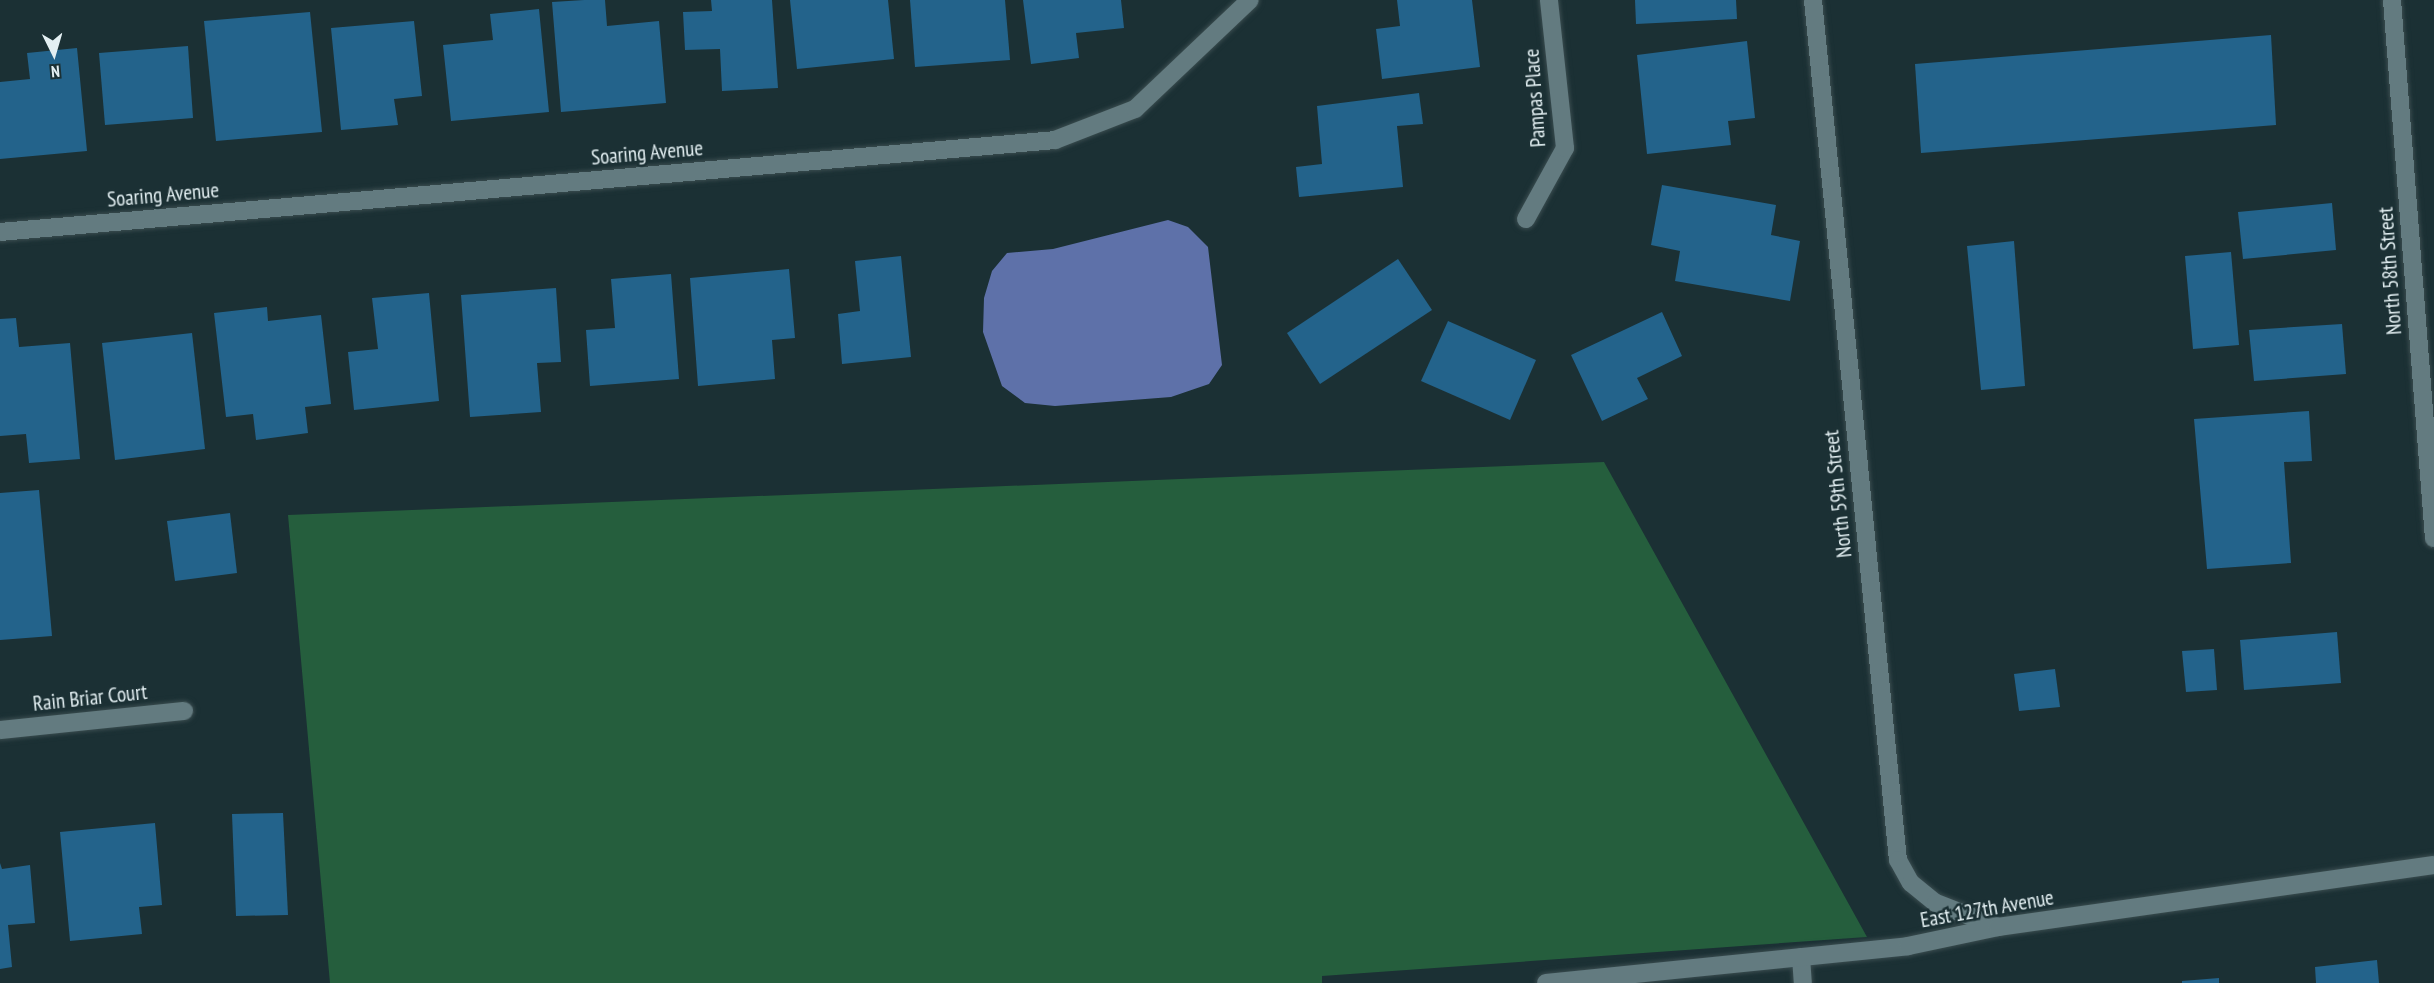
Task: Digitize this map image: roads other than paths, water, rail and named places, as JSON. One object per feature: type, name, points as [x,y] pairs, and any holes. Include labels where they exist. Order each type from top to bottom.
[{"type":"street","name":"Soaring Avenue","points":[[0,232],[1056,140],[1135,109],[1250,0]]},
{"type":"street","name":"Pampas Place","points":[[1526,219],[1565,148],[1549,0]]},
{"type":"street","name":"North 59th Street","points":[[1813,0],[1898,860],[1911,883],[1936,903],[1998,927]]},
{"type":"street","name":"North 58th Street","points":[[2392,0],[2434,538]]},
{"type":"street","name":"Rain Briar Court","points":[[0,730],[184,711]]},
{"type":"street","name":"East 127th Avenue","points":[[1546,983],[1908,946],[1998,927],[2434,865]]},
{"type":"street","points":[[1801,957],[1803,983]]},
{"type":"water","points":[[1168,220],[1188,227],[1208,247],[1222,365],[1209,384],[1171,397],[1055,406],[1025,403],[1002,386],[983,332],[984,298],[992,271],[1007,253],[1053,249]]}]
